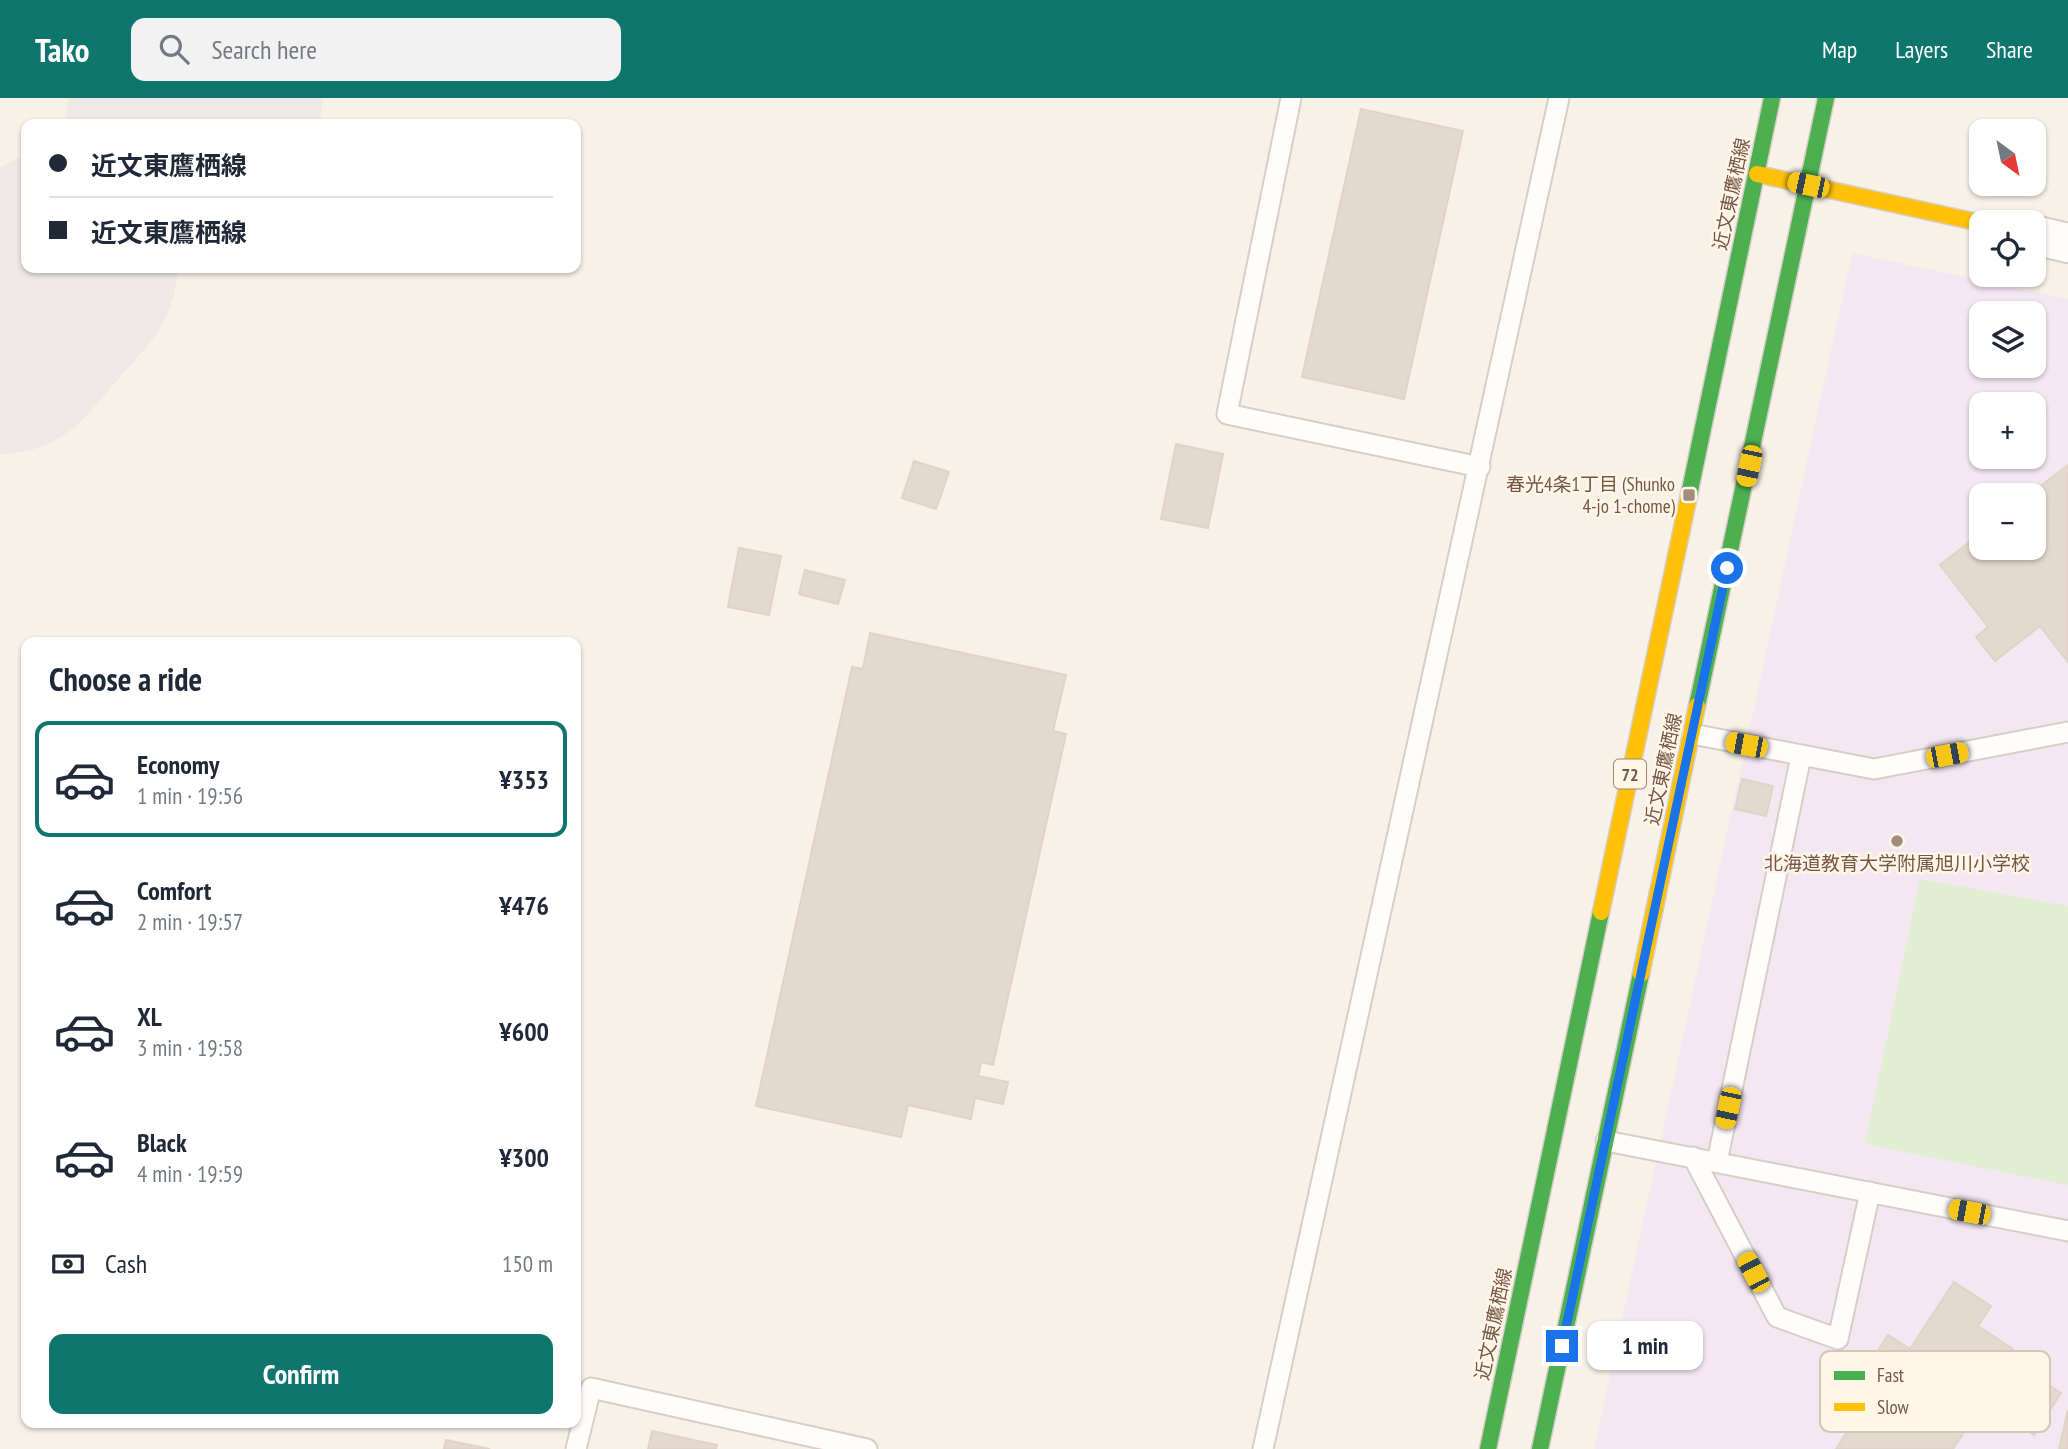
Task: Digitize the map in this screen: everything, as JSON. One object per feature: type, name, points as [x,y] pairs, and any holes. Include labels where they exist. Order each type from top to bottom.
[{"type":"main road","name":"近文東鷹栖線","points":[[1488,1449],[1772,98]]},
{"type":"main road","name":"近文東鷹栖線","points":[[1540,1449],[1826,98]]},
{"type":"main road","points":[[1757,174],[1969,220]]},
{"type":"street","points":[[2046,238],[2068,243]]},
{"type":"lane","points":[[1291,98],[1227,414],[1480,467]]},
{"type":"lane","points":[[1263,1449],[1559,98]]},
{"type":"lane","points":[[1692,734],[1874,769],[2068,732]]},
{"type":"lane","points":[[1717,1162],[1801,756]]},
{"type":"lane","points":[[1606,1141],[2068,1231]]},
{"type":"lane","points":[[1693,1157],[1777,1318],[1838,1339],[1870,1192]]},
{"type":"lane","points":[[576,1449],[591,1388],[867,1449]]},
{"type":"shaded area","name":"北海道教育大学附属旭川小学校","points":[[1852,253],[1969,278],[1969,287],[2012,287],[2068,299],[2068,1449],[1594,1449]]},
{"type":"green space","points":[[1920,879],[2068,906],[2068,1185],[1865,1144]]},
{"type":"building","points":[[1361,109],[1463,131],[1404,399],[1302,377]]},
{"type":"building","points":[[1176,444],[1223,454],[1208,528],[1161,519]]},
{"type":"building","points":[[914,461],[949,472],[936,509],[902,498]]},
{"type":"building","points":[[2068,465],[2068,662],[2040,626],[1995,661],[1976,637],[1988,627],[1940,565],[1969,542],[1969,560],[2046,560],[2045,483]]},
{"type":"building","points":[[739,548],[781,556],[769,615],[728,607]]},
{"type":"building","points":[[805,570],[845,580],[838,604],[799,594]]},
{"type":"building","points":[[870,633],[1066,675],[1053,731],[1066,734],[993,1065],[981,1062],[978,1076],[1008,1082],[1003,1104],[975,1098],[971,1119],[908,1105],[901,1137],[756,1106],[852,667],[863,669]]},
{"type":"building","points":[[1742,779],[1773,786],[1766,816],[1735,809]]},
{"type":"building","points":[[1954,1282],[1991,1306],[1978,1326],[2013,1349],[1878,1351],[1888,1335],[1910,1349]]},
{"type":"building","points":[[2050,1386],[2061,1393],[2050,1410]]},
{"type":"building","points":[[2068,1410],[2068,1449],[2059,1449]]},
{"type":"building","points":[[652,1431],[717,1445],[716,1449],[648,1449]]},
{"type":"building","points":[[1847,1432],[1964,1432],[1953,1449],[1836,1449]]},
{"type":"building","points":[[446,1440],[490,1449],[444,1449]]},
{"type":"runway","points":[[187,119],[205,98]]},
{"type":"runway","points":[[0,337],[56,273]]},
{"type":"traffic: fast","points":[[1689,495],[1772,98]]},
{"type":"traffic: fast","points":[[1697,706],[1826,98]]},
{"type":"traffic: fast","points":[[1488,1449],[1601,912]]},
{"type":"traffic: fast","points":[[1540,1449],[1641,974]]},
{"type":"traffic: slow","points":[[1757,174],[1969,220]]},
{"type":"traffic: slow","points":[[1601,912],[1689,495]]},
{"type":"traffic: slow","points":[[1641,974],[1697,706]]},
{"type":"place","name":"春光4条1丁目 (Shunko 4-jo 1-chome)","points":[[1689,495]]},
{"type":"place","name":"北海道教育大学附属旭川小学校","points":[[1897,841]]},
{"type":"route","points":[[1562,1346],[1727,568]]}]
